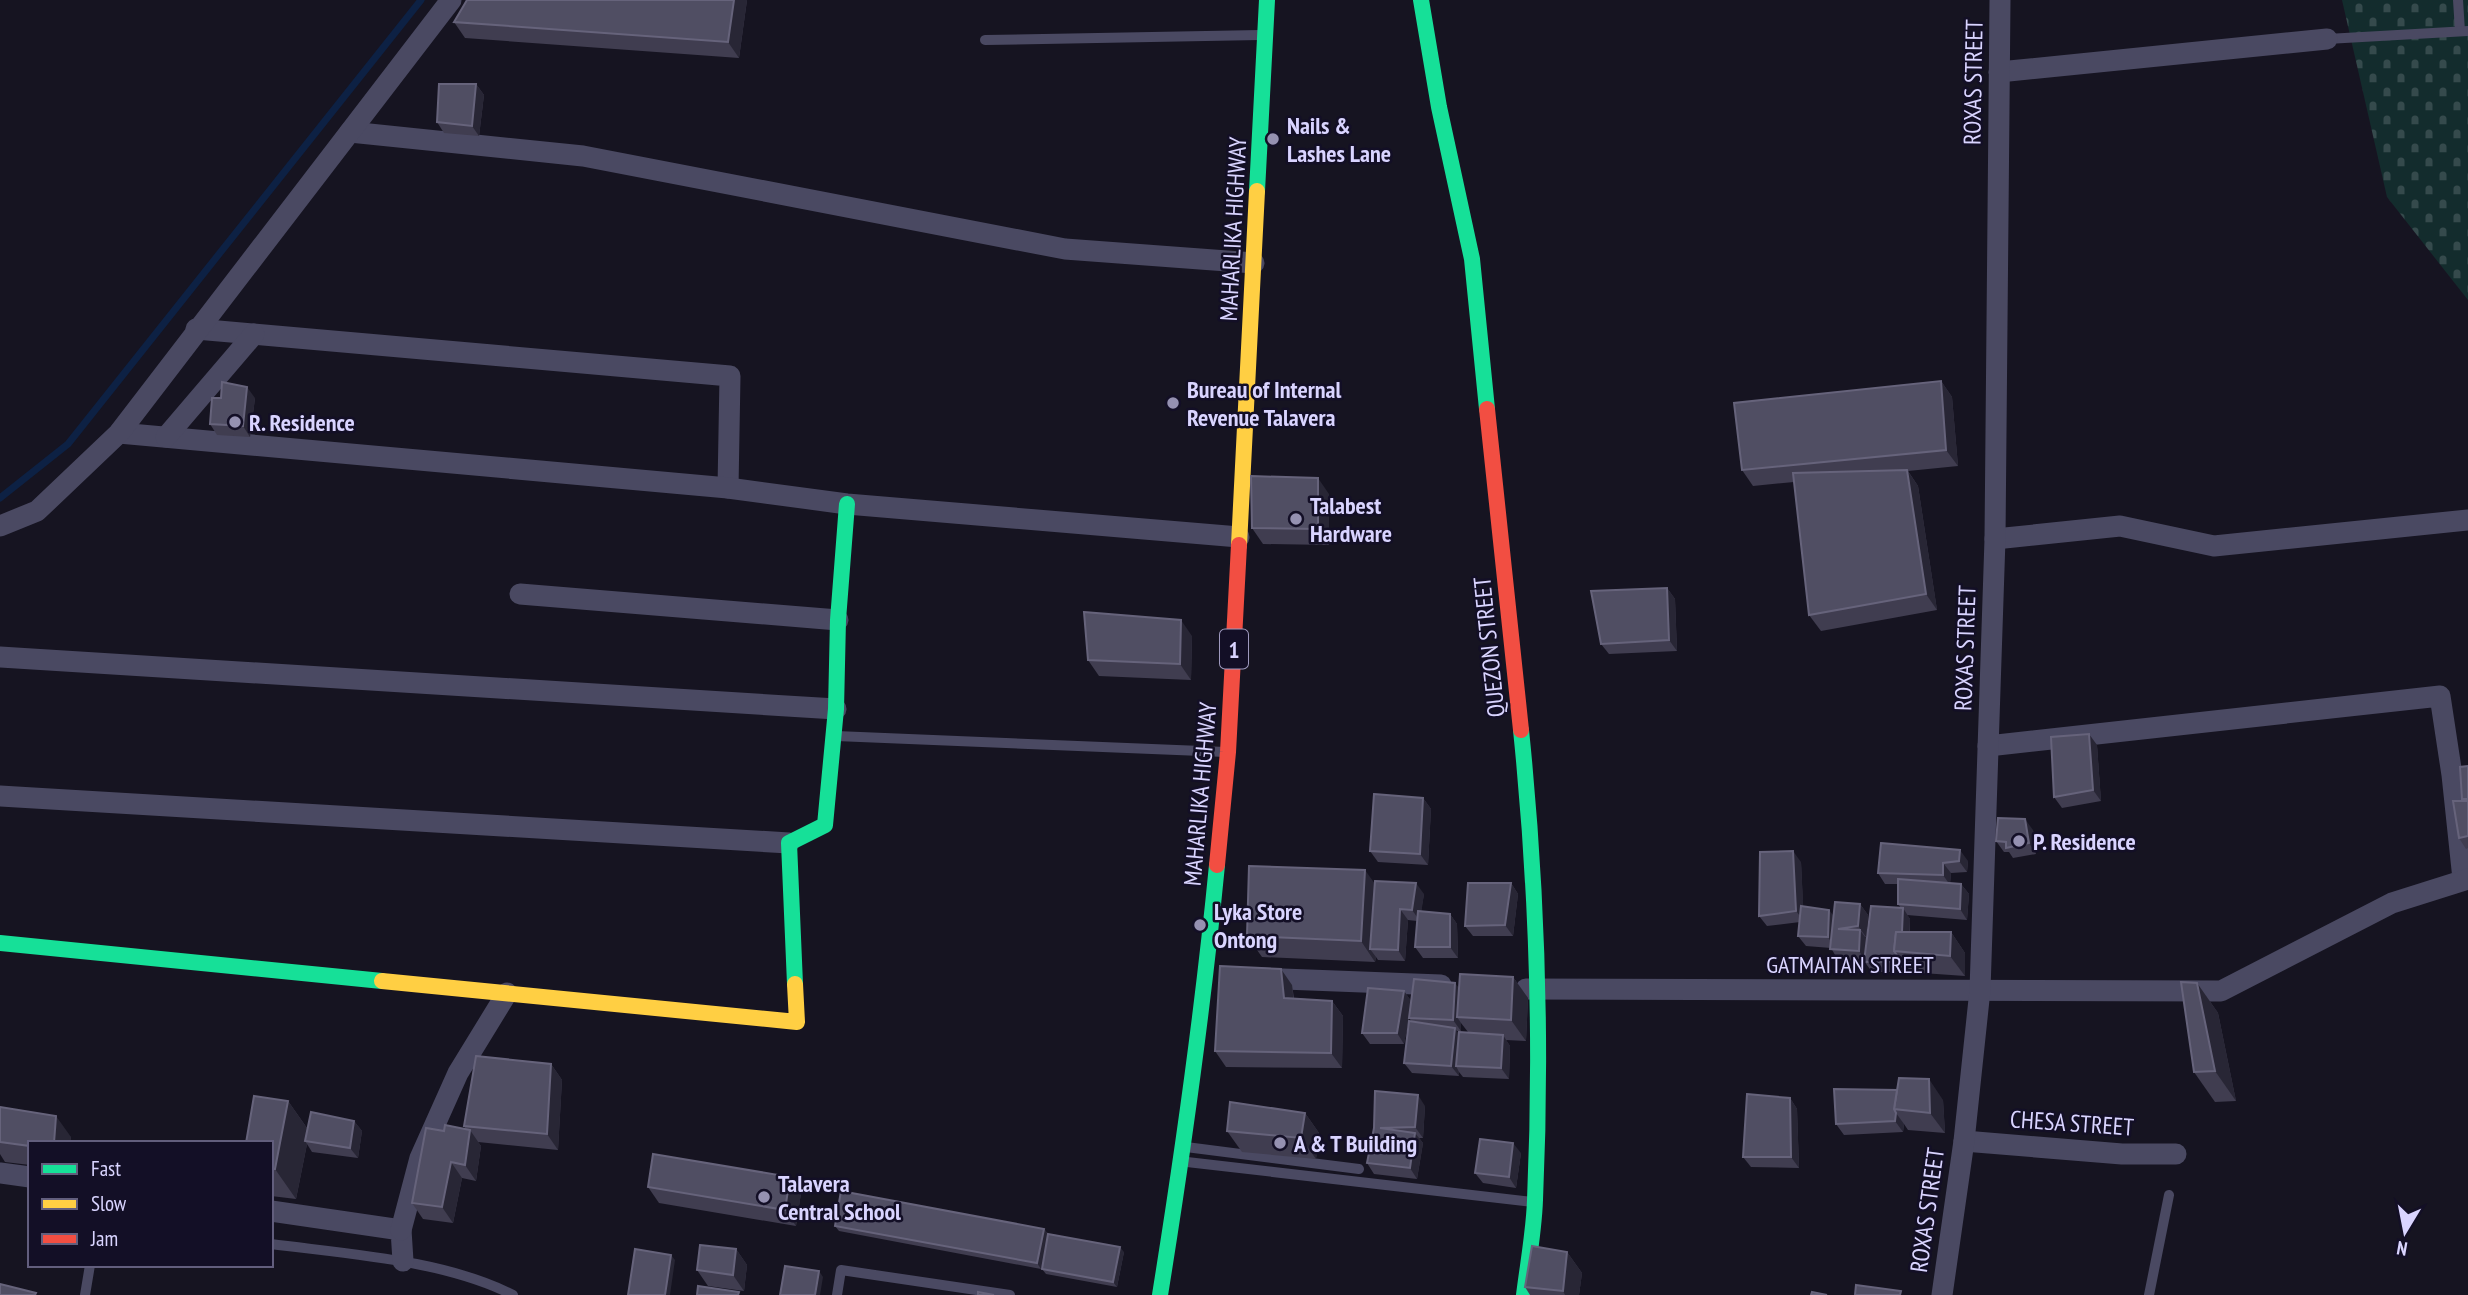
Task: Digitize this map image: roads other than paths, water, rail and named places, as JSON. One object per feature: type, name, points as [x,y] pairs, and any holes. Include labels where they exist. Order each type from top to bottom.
[{"type":"street","points":[[0,526],[37,511],[118,433],[451,0]]},
{"type":"street","name":"MAHARLIKA HIGHWAY","points":[[1160,1295],[1182,1154],[1220,976],[1228,752],[1267,0]]},
{"type":"street","name":"QUEZON STREET","points":[[1421,0],[1439,107],[1472,259],[1528,802],[1538,989],[1535,1202],[1524,1295]]},
{"type":"street","name":"ROXAS STREET","points":[[1942,1295],[1964,1141],[1980,990],[1995,539],[2000,0]]},
{"type":"street","points":[[1999,72],[2327,39]]},
{"type":"street","points":[[350,132],[583,156],[1065,249],[1255,263]]},
{"type":"street","points":[[197,329],[730,376],[728,488]]},
{"type":"street","points":[[166,437],[254,334]]},
{"type":"street","points":[[118,433],[728,488],[847,504],[1239,537]]},
{"type":"street","points":[[0,796],[789,843],[825,825],[836,709],[838,620],[847,504]]},
{"type":"street","points":[[1995,539],[2120,526],[2214,546],[2468,520]]},
{"type":"street","points":[[520,594],[838,620]]},
{"type":"street","points":[[0,657],[836,709]]},
{"type":"street","points":[[1988,746],[2440,696],[2465,879]]},
{"type":"street","points":[[0,943],[797,1022],[789,843]]},
{"type":"street","name":"GATMAITAN STREET","points":[[1510,988],[2221,991],[2392,903],[2465,879]]},
{"type":"street","points":[[1220,976],[1455,986]]},
{"type":"street","points":[[403,1261],[401,1230],[421,1158],[458,1073],[507,993]]},
{"type":"street","name":"CHESA STREET","points":[[1964,1141],[2122,1154],[2176,1154]]},
{"type":"street","points":[[0,1173],[28,1177]]},
{"type":"street","points":[[273,1211],[401,1230]]},
{"type":"lane","points":[[2327,39],[2464,31],[2458,0]]},
{"type":"lane","points":[[985,40],[1267,35]]},
{"type":"lane","points":[[834,736],[1228,752]]},
{"type":"lane","points":[[1182,1154],[1359,1169]]},
{"type":"lane","points":[[1182,1154],[1535,1202]]},
{"type":"lane","points":[[2149,1295],[2169,1195]]},
{"type":"lane","points":[[273,1244],[403,1261],[513,1295]]},
{"type":"lane","points":[[85,1295],[90,1267]]},
{"type":"lane","points":[[837,1295],[841,1270],[1010,1295]]},
{"type":"waterway","points":[[0,498],[68,444],[421,0]]},
{"type":"place","name":"Nails & Lashes Lane","points":[[1273,139]]},
{"type":"place","name":"Bureau of Internal Revenue Talavera","points":[[1173,403]]},
{"type":"place","name":"R. Residence","points":[[235,422]]},
{"type":"place","name":"Talabest Hardware","points":[[1296,519]]},
{"type":"place","name":"P. Residence","points":[[2019,841]]},
{"type":"place","name":"Lyka Store Ontong","points":[[1200,925]]},
{"type":"place","name":"A & T Building","points":[[1280,1143]]},
{"type":"place","name":"Talavera Central School","points":[[764,1197]]}]
